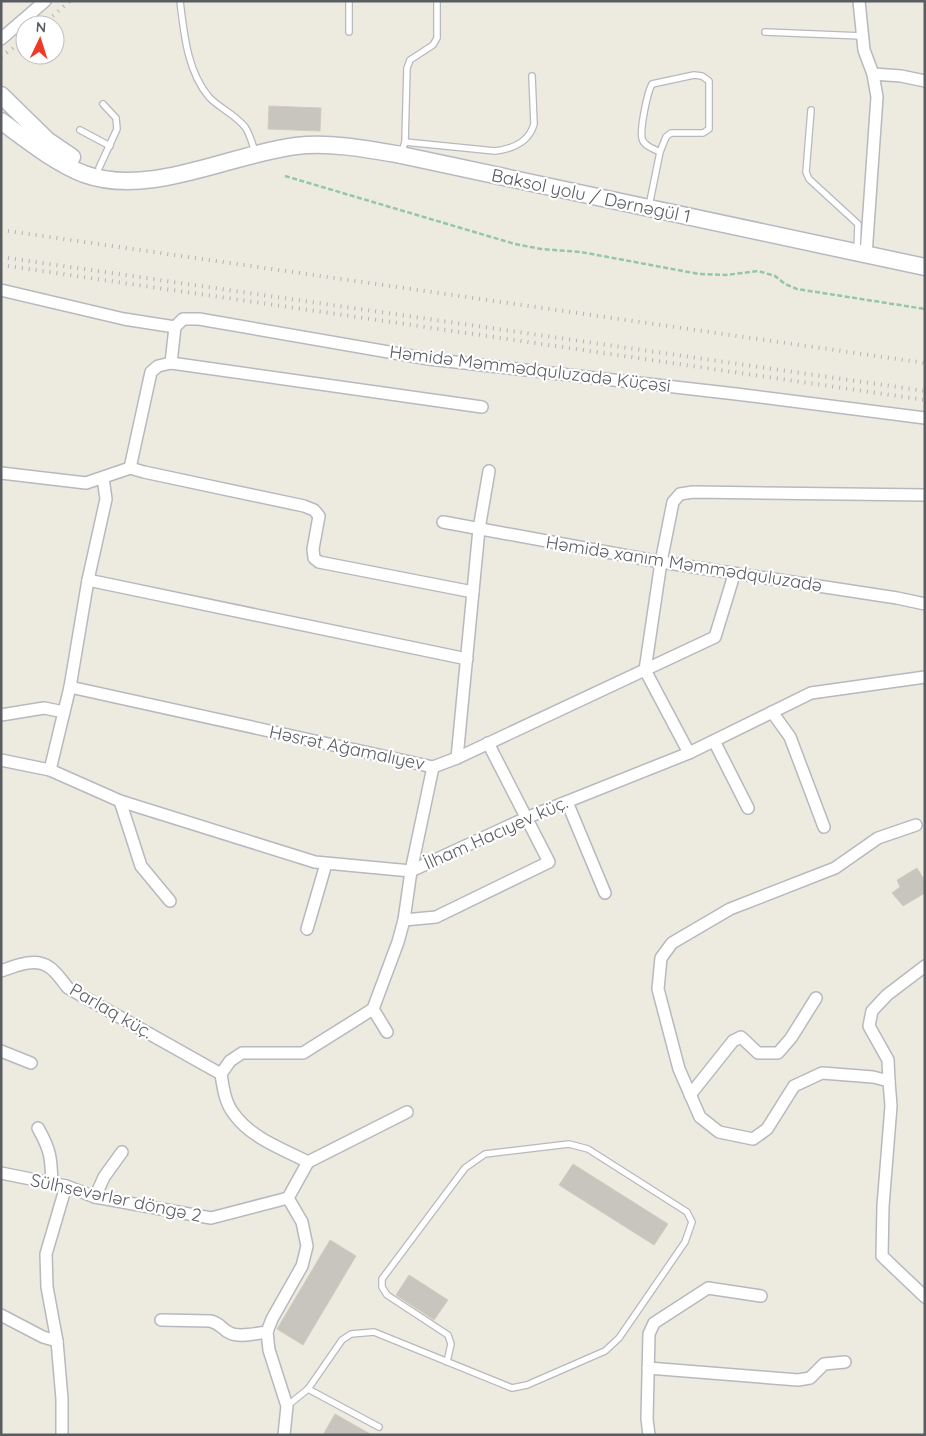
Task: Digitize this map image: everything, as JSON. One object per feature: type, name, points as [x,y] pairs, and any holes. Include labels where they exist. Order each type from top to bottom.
[{"type":"main road","points":[[1,97],[3,104],[1,108]]},
{"type":"main road","points":[[1,97],[61,150],[74,158],[99,168],[146,179]]},
{"type":"main road","points":[[1,121],[64,165],[86,174],[113,179],[146,179]]},
{"type":"main road","name":"Baksol yolu / Dərnəgül 1","points":[[146,179],[183,174],[279,148],[314,145],[403,148],[649,208],[925,267]]},
{"type":"street","points":[[1,39],[45,1]]},
{"type":"street","points":[[858,1],[864,50],[873,74],[877,97],[862,254]]},
{"type":"street","points":[[873,74],[901,76],[925,81]]},
{"type":"street","points":[[1,290],[124,319],[175,327],[171,364]]},
{"type":"street","name":"Həmidə Məmmədquluzadə Küçəsi","points":[[175,327],[183,319],[199,319],[429,360],[716,391],[925,418]]},
{"type":"street","points":[[130,468],[151,372],[158,366],[171,364],[482,407]]},
{"type":"street","points":[[1,473],[86,483],[130,468],[304,506],[314,510],[319,516],[313,549],[314,558],[319,562],[473,592]]},
{"type":"street","points":[[457,758],[479,530],[489,471]]},
{"type":"street","points":[[50,770],[70,687],[88,580],[106,499],[103,478]]},
{"type":"street","points":[[690,753],[645,670],[660,562],[672,502],[680,494],[693,492],[925,495]]},
{"type":"street","name":"Həmidə xanım Məmmədquluzadə","points":[[443,522],[660,562],[897,598],[925,604]]},
{"type":"street","name":"Həsrət Ağamalıyev","points":[[70,687],[433,767],[457,758],[715,637],[734,574]]},
{"type":"street","points":[[88,580],[467,659]]},
{"type":"street","name":"İlham Hacıyev küç.","points":[[1,760],[50,770],[120,801],[315,862],[411,871],[526,818],[690,753],[811,693],[925,677]]},
{"type":"street","points":[[1,714],[44,708],[64,712]]},
{"type":"street","points":[[772,712],[790,737],[824,827]]},
{"type":"street","points":[[714,741],[748,808]]},
{"type":"street","points":[[404,920],[436,917],[549,862],[488,743]]},
{"type":"street","points":[[308,1162],[251,1132],[233,1114],[224,1094],[221,1074],[230,1061],[242,1053],[303,1053],[373,1009],[398,942],[404,920],[411,871],[433,767]]},
{"type":"street","points":[[120,801],[141,866],[170,901]]},
{"type":"street","points":[[567,802],[606,893]]},
{"type":"street","points":[[889,1081],[873,1077],[822,1073],[794,1086],[767,1129],[754,1139],[719,1132],[700,1117],[679,1069],[658,990],[661,958],[672,943],[730,909],[835,868],[878,838],[916,825]]},
{"type":"street","points":[[308,928],[326,864]]},
{"type":"street","name":"Parlaq küç.","points":[[1,971],[20,964],[36,962],[48,966],[68,988],[221,1074]]},
{"type":"street","points":[[925,966],[887,995],[872,1012],[869,1026],[888,1060],[891,1106],[883,1206],[882,1256],[925,1297]]},
{"type":"street","points":[[690,1095],[733,1041],[741,1037],[758,1053],[778,1053],[816,998]]},
{"type":"street","points":[[373,1009],[387,1032]]},
{"type":"street","points":[[1,1051],[31,1063]]},
{"type":"street","points":[[284,1435],[287,1406],[269,1350],[267,1332],[272,1319],[302,1266],[306,1246],[302,1222],[288,1198],[308,1162],[407,1112]]},
{"type":"street","points":[[38,1128],[48,1146],[51,1157],[52,1184]]},
{"type":"street","points":[[96,1197],[104,1177],[122,1152]]},
{"type":"street","name":"Sülhsevərlər döngə 2","points":[[1,1173],[66,1186],[96,1197],[211,1218],[288,1198]]},
{"type":"street","points":[[62,1435],[62,1398],[57,1342],[47,1287],[46,1254],[66,1186]]},
{"type":"street","points":[[649,1435],[648,1334],[654,1323],[708,1288],[761,1296]]},
{"type":"street","points":[[1,1315],[43,1337],[57,1342]]},
{"type":"street","points":[[160,1320],[216,1322],[227,1332],[237,1335],[267,1332]]},
{"type":"street","points":[[648,1368],[798,1380],[810,1378],[824,1364],[845,1362]]},
{"type":"lane","points":[[180,1],[184,31],[194,72],[199,83],[210,98],[244,126],[255,154]]},
{"type":"lane","points":[[349,1],[349,32]]},
{"type":"lane","points":[[437,1],[437,38],[433,45],[410,60],[407,68],[403,148],[495,151],[510,149],[532,132],[534,124],[532,76]]},
{"type":"lane","points":[[765,32],[862,36]]},
{"type":"lane","points":[[649,208],[660,152],[666,137],[671,134],[703,133],[709,129],[709,81],[702,76],[694,75],[652,84],[647,93],[642,138],[645,144],[660,152]]},
{"type":"lane","points":[[99,168],[117,129],[116,118],[103,104]]},
{"type":"lane","points":[[811,110],[806,172],[809,179],[858,224],[862,254]]},
{"type":"lane","points":[[80,130],[110,146]]},
{"type":"lane","points":[[287,1406],[308,1389],[342,1340],[351,1334],[374,1332],[447,1362],[512,1388],[527,1385],[605,1351],[619,1338],[685,1242],[692,1222],[687,1212],[588,1149],[569,1144],[486,1154],[465,1168],[382,1279],[382,1287],[388,1294],[448,1335],[451,1344],[447,1362]]},
{"type":"lane","points":[[308,1389],[380,1427]]},
{"type":"path","points":[[285,176],[515,244],[541,249],[581,252],[699,274],[726,275],[758,271],[775,276],[785,284],[797,289],[925,309]]},
{"type":"building","points":[[269,106],[321,108],[320,131],[268,129]]},
{"type":"building","points":[[917,868],[925,881],[925,893],[903,906],[892,893],[900,887],[897,880]]},
{"type":"building","points":[[573,1164],[668,1224],[654,1245],[559,1185]]},
{"type":"building","points":[[330,1240],[356,1256],[303,1345],[277,1329]]},
{"type":"building","points":[[409,1275],[448,1300],[434,1320],[396,1295]]},
{"type":"building","points":[[335,1414],[372,1435],[323,1435]]},
{"type":"railway","points":[[54,15],[70,1]]},
{"type":"railway","points":[[1,57],[15,46]]},
{"type":"railway","points":[[1,230],[925,363]]},
{"type":"railway","points":[[1,257],[925,391]]},
{"type":"railway","points":[[1,265],[925,400]]}]
